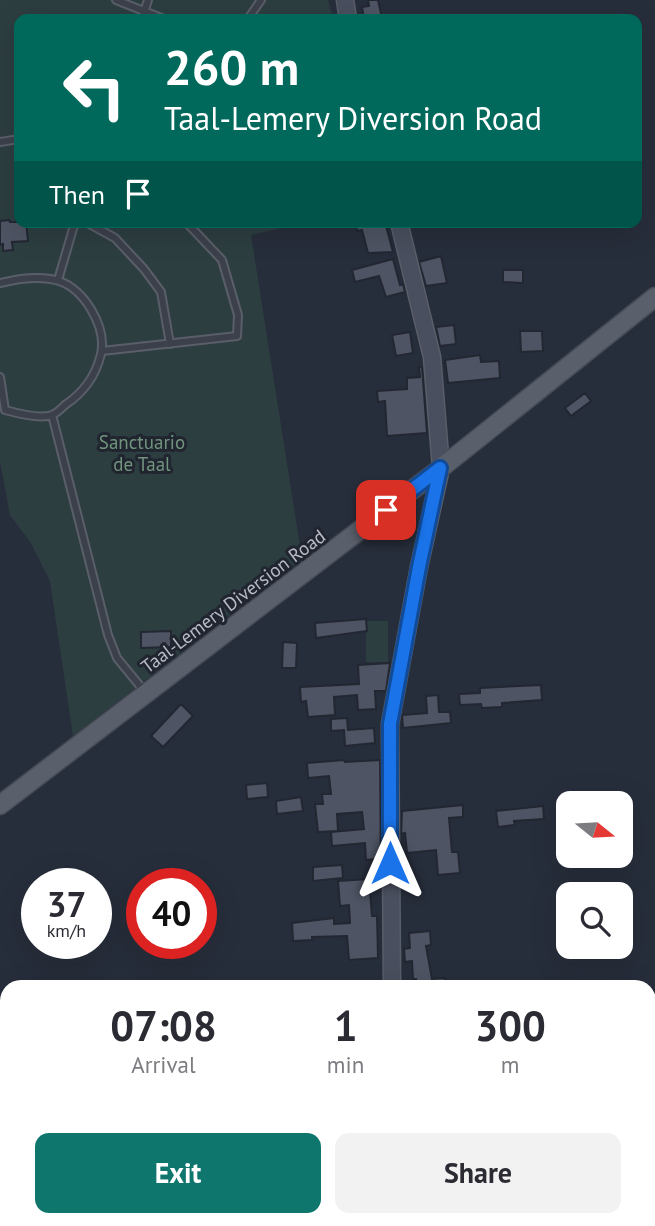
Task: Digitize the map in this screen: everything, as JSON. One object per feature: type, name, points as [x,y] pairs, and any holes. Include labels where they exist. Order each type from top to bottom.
[{"type":"main road","name":"Taal-Lemery Diversion Road","points":[[0,805],[440,468],[655,297]]},
{"type":"street","points":[[392,980],[390,724],[440,468],[432,357],[400,228]]},
{"type":"lane","points":[[116,0],[153,14]]},
{"type":"lane","points":[[144,14],[148,0]]},
{"type":"lane","points":[[58,280],[73,228]]},
{"type":"lane","points":[[96,228],[114,238],[161,292],[170,344]]},
{"type":"lane","points":[[102,351],[237,336],[238,315],[222,260],[192,228]]},
{"type":"lane","points":[[0,283],[35,278],[58,280],[75,289],[90,305],[99,328],[102,351],[94,373],[79,396],[52,415],[5,410],[0,377]]},
{"type":"lane","points":[[52,415],[108,635],[117,658],[146,694]]},
{"type":"green space","name":"Sanctuario de Taal","points":[[0,0],[328,0],[332,14],[14,14],[14,228],[282,228],[251,235],[302,559],[73,736],[50,581],[31,543],[10,515],[0,461]]},
{"type":"green space","points":[[366,621],[388,621],[388,662],[366,662]]},
{"type":"building","points":[[368,0],[378,0],[381,14],[363,14],[362,7],[369,6]]},
{"type":"building","points":[[9,220],[14,222],[14,228],[27,228],[28,241],[12,242],[13,250],[3,251],[3,244],[0,245],[0,221]]},
{"type":"building","points":[[357,228],[387,228],[393,252],[368,253],[362,230],[357,231]]},
{"type":"building","points":[[441,256],[447,283],[426,286],[419,262]]},
{"type":"building","points":[[393,259],[400,285],[403,284],[405,292],[386,297],[379,276],[355,282],[352,270]]},
{"type":"building","points":[[503,270],[523,270],[523,283],[503,282]]},
{"type":"building","points":[[454,325],[456,344],[440,346],[436,327]]},
{"type":"building","points":[[520,331],[542,331],[543,351],[521,352]]},
{"type":"building","points":[[410,332],[413,353],[396,356],[392,335]]},
{"type":"building","points":[[480,355],[481,362],[499,361],[500,378],[448,383],[445,360]]},
{"type":"building","points":[[419,367],[422,367],[427,433],[387,436],[385,401],[378,402],[377,391],[407,389],[407,378],[420,377]]},
{"type":"building","points":[[585,393],[591,401],[571,416],[565,408]]},
{"type":"building","points":[[366,619],[367,631],[316,638],[315,623]]},
{"type":"building","points":[[171,631],[171,647],[141,648],[141,632]]},
{"type":"building","points":[[283,642],[297,643],[296,668],[282,668]]},
{"type":"building","points":[[390,663],[386,691],[375,691],[376,709],[358,710],[357,695],[334,697],[335,715],[308,717],[306,701],[301,702],[300,687],[359,684],[358,665]]},
{"type":"building","points":[[541,685],[542,700],[502,703],[502,707],[460,705],[459,694],[480,693],[480,688]]},
{"type":"building","points":[[438,695],[439,712],[450,712],[451,723],[403,728],[402,715],[427,713],[426,696]]},
{"type":"building","points":[[181,704],[193,716],[163,747],[151,736]]},
{"type":"building","points":[[347,718],[348,730],[374,728],[375,743],[345,746],[344,730],[331,731],[331,719]]},
{"type":"building","points":[[380,760],[381,873],[375,874],[374,859],[366,860],[365,843],[332,846],[331,832],[364,829],[362,812],[337,814],[338,831],[318,832],[315,804],[323,804],[322,794],[331,794],[329,776],[308,778],[307,763]]},
{"type":"building","points":[[267,783],[268,797],[247,799],[246,785]]},
{"type":"building","points":[[301,797],[303,811],[277,814],[276,801]]},
{"type":"building","points":[[463,805],[463,817],[449,818],[452,852],[458,852],[460,873],[438,875],[436,850],[407,853],[405,833],[401,834],[402,811]]},
{"type":"building","points":[[543,806],[544,819],[514,821],[515,825],[498,827],[496,811]]},
{"type":"building","points":[[342,865],[343,878],[313,881],[313,867]]},
{"type":"building","points":[[369,879],[372,916],[377,916],[378,958],[349,960],[347,936],[312,937],[312,940],[293,941],[292,923],[334,918],[334,924],[350,923],[349,905],[340,906],[338,881]]},
{"type":"building","points":[[430,931],[431,945],[426,946],[432,979],[445,980],[413,979],[412,961],[405,962],[404,949],[410,948],[409,933]]},
{"type":"route","points":[[386,510],[440,468],[390,724],[390,863]]}]
